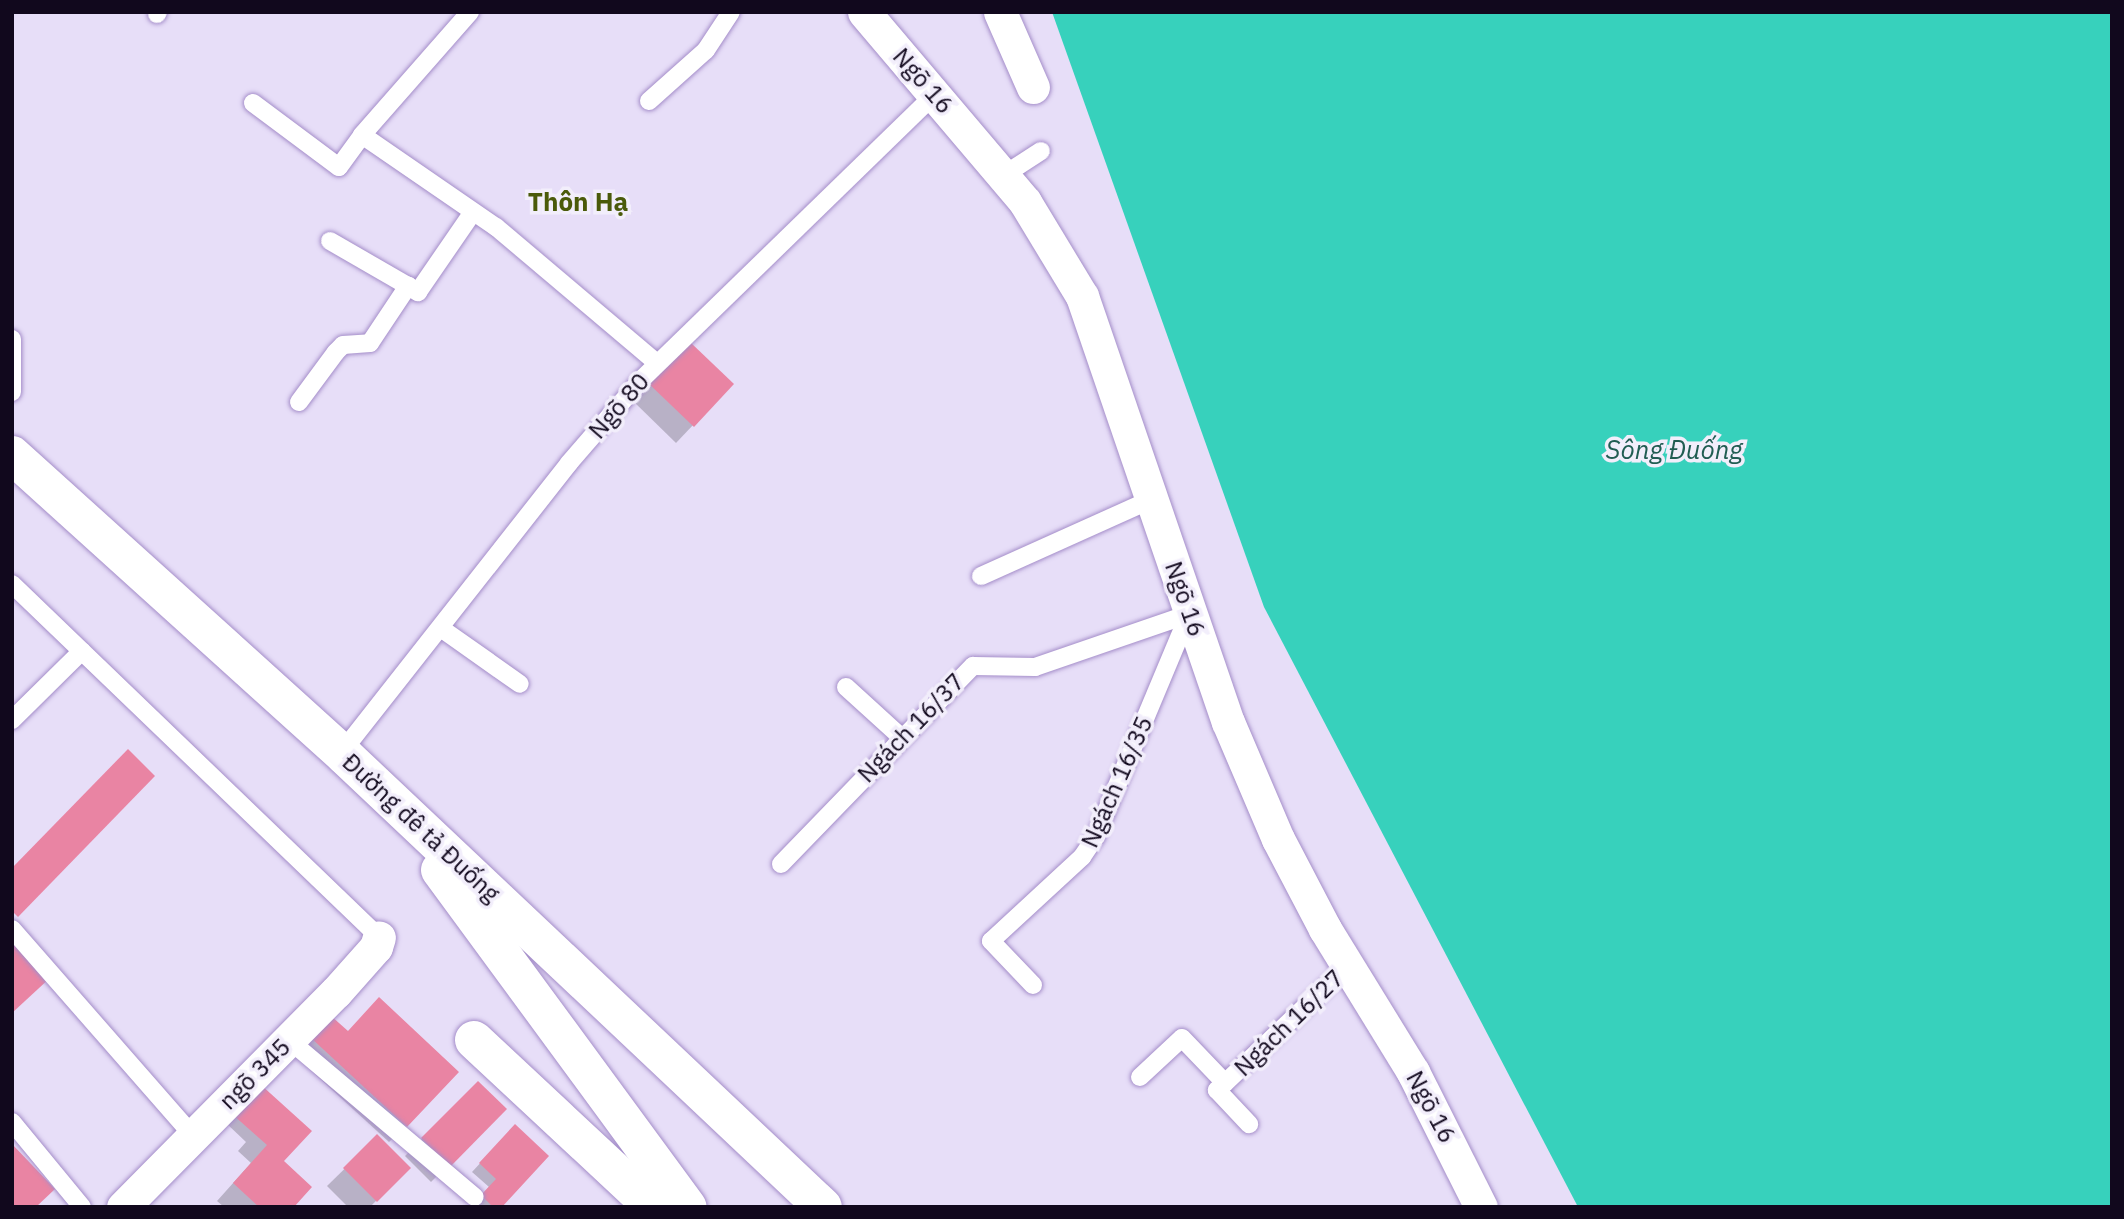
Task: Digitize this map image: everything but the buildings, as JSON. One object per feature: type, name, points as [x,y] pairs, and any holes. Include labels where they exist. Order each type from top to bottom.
[{"type":"main road","name":"Đường đê tả Đuống","points":[[12,456],[341,753],[823,1207]]},
{"type":"main road","points":[[381,791],[688,1207]]},
{"type":"main road","points":[[474,1040],[653,1207]]},
{"type":"street","name":"Ngõ 16","points":[[864,12],[1004,175],[1055,248],[1082,296],[1189,614],[1228,722],[1278,839],[1348,966],[1419,1083],[1481,1207]]},
{"type":"street","points":[[999,12],[1033,87]]},
{"type":"street","name":"ngõ 345","points":[[123,1207],[289,1040],[376,947],[379,937]]},
{"type":"lane","points":[[253,103],[339,167],[362,135],[470,12]]},
{"type":"lane","points":[[649,101],[706,50],[731,12]]},
{"type":"lane","name":"Ngõ 80","points":[[341,753],[442,629],[569,463],[657,363],[935,94]]},
{"type":"lane","points":[[362,135],[473,212],[657,363]]},
{"type":"lane","points":[[1004,175],[1041,151]]},
{"type":"lane","points":[[330,241],[418,292],[473,212]]},
{"type":"lane","points":[[299,402],[343,345],[362,346],[375,338],[408,286]]},
{"type":"lane","points":[[12,339],[12,391]]},
{"type":"lane","points":[[981,576],[1152,499]]},
{"type":"lane","points":[[12,584],[379,937]]},
{"type":"lane","name":"Ngách 16/37","points":[[781,864],[972,666],[1035,667],[1189,614]]},
{"type":"lane","name":"Ngách 16/35","points":[[1033,985],[991,941],[1082,858],[1096,836],[1189,614]]},
{"type":"lane","points":[[442,629],[520,684]]},
{"type":"lane","points":[[12,720],[82,651]]},
{"type":"lane","points":[[846,687],[902,738]]},
{"type":"lane","points":[[12,929],[193,1136]]},
{"type":"lane","name":"Ngách 16/27","points":[[1140,1077],[1182,1038],[1225,1083],[1348,966]]},
{"type":"lane","points":[[289,1040],[475,1197]]},
{"type":"lane","points":[[1225,1083],[1217,1090],[1249,1124]]},
{"type":"lane","points":[[12,1122],[82,1207]]},
{"type":"water","name":"Sông Đuống","points":[[1052,12],[2112,12],[2112,1207],[1578,1207],[1264,607]]},
{"type":"district","name":"Thôn Hạ","points":[[578,202]]}]
